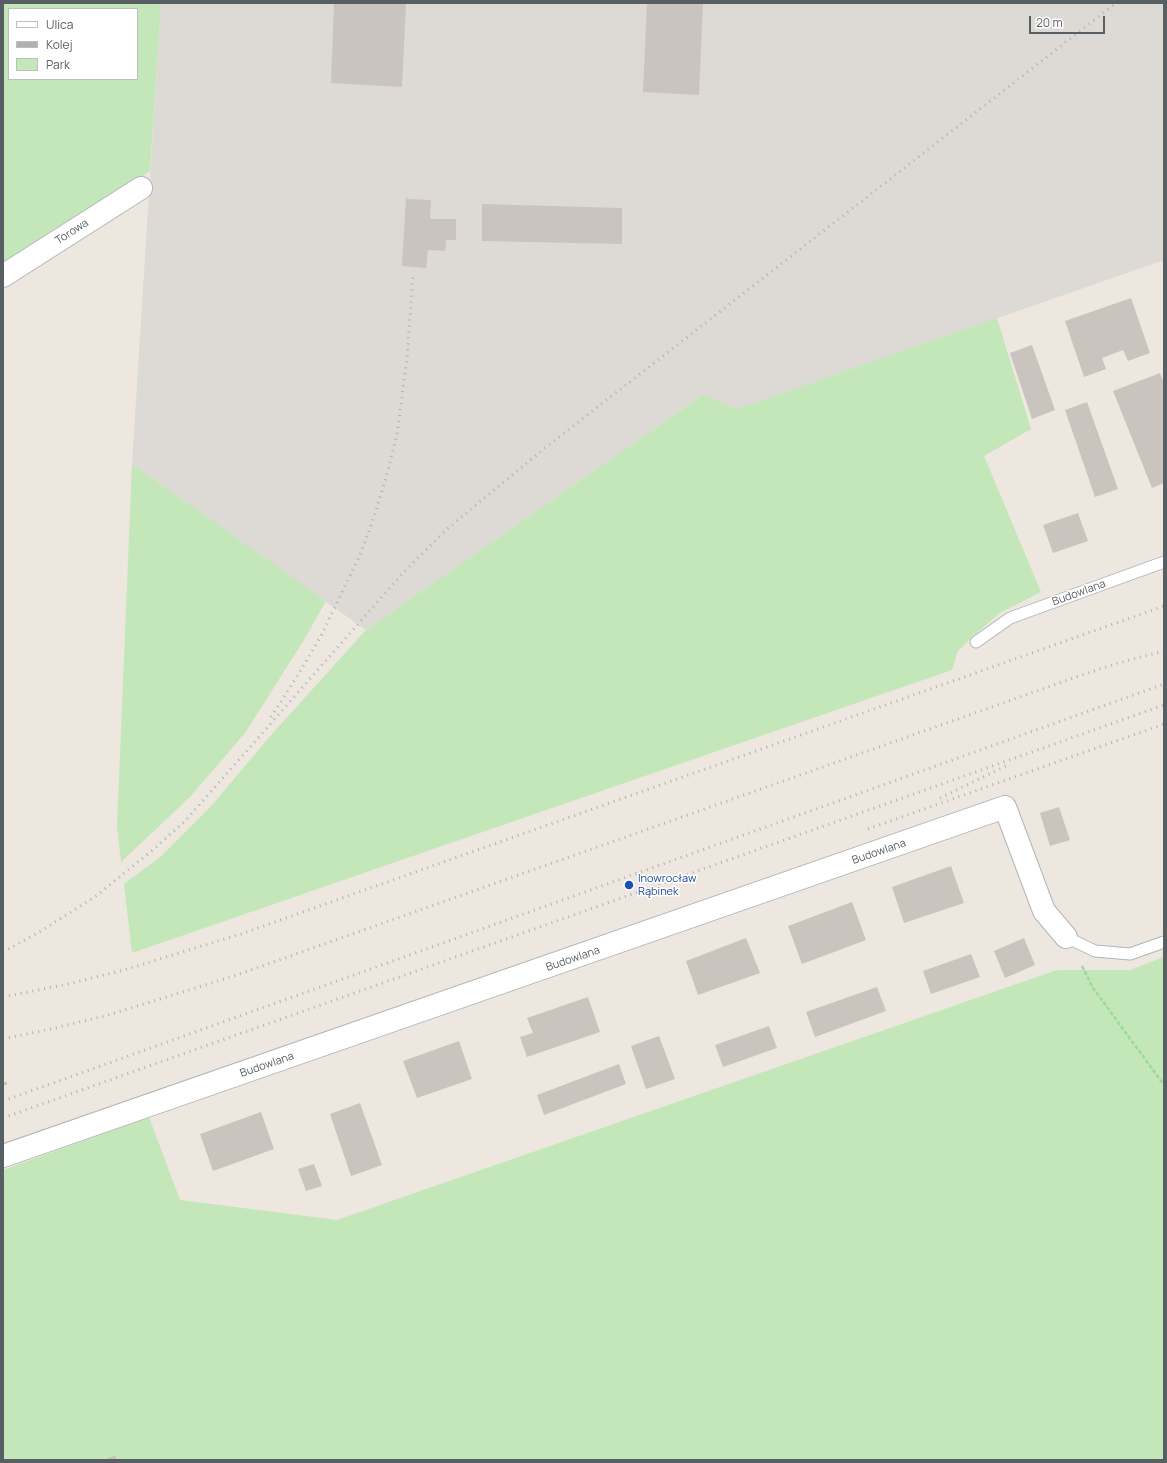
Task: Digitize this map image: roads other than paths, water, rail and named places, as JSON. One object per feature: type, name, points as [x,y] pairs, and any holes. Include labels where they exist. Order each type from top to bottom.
[{"type":"street","name":"Torowa","points":[[3,276],[140,188]]},
{"type":"street","name":"Budowlana","points":[[3,1156],[1006,807],[1044,911],[1066,938]]},
{"type":"lane","name":"Budowlana","points":[[976,642],[1010,618],[1164,562]]},
{"type":"lane","points":[[1066,938],[1095,951],[1130,954],[1164,942]]},
{"type":"railway","points":[[3,952],[41,931],[96,896],[154,849],[185,821],[403,573],[446,530],[545,448],[1116,3]]},
{"type":"railway","points":[[271,717],[321,636],[360,555],[375,514],[397,434],[407,359],[413,275]]},
{"type":"railway","points":[[3,997],[68,984],[124,970],[241,934],[1164,606]]},
{"type":"railway","points":[[3,1039],[105,1016],[234,976],[1082,675],[1118,663],[1164,651]]},
{"type":"railway","points":[[3,1101],[1164,684]]},
{"type":"railway","points":[[3,1118],[1164,705]]},
{"type":"railway","points":[[868,829],[1164,724]]},
{"type":"railway","points":[[940,798],[1010,764]]},
{"type":"place","name":"Inowrocław Rąbinek","points":[[629,885]]}]
